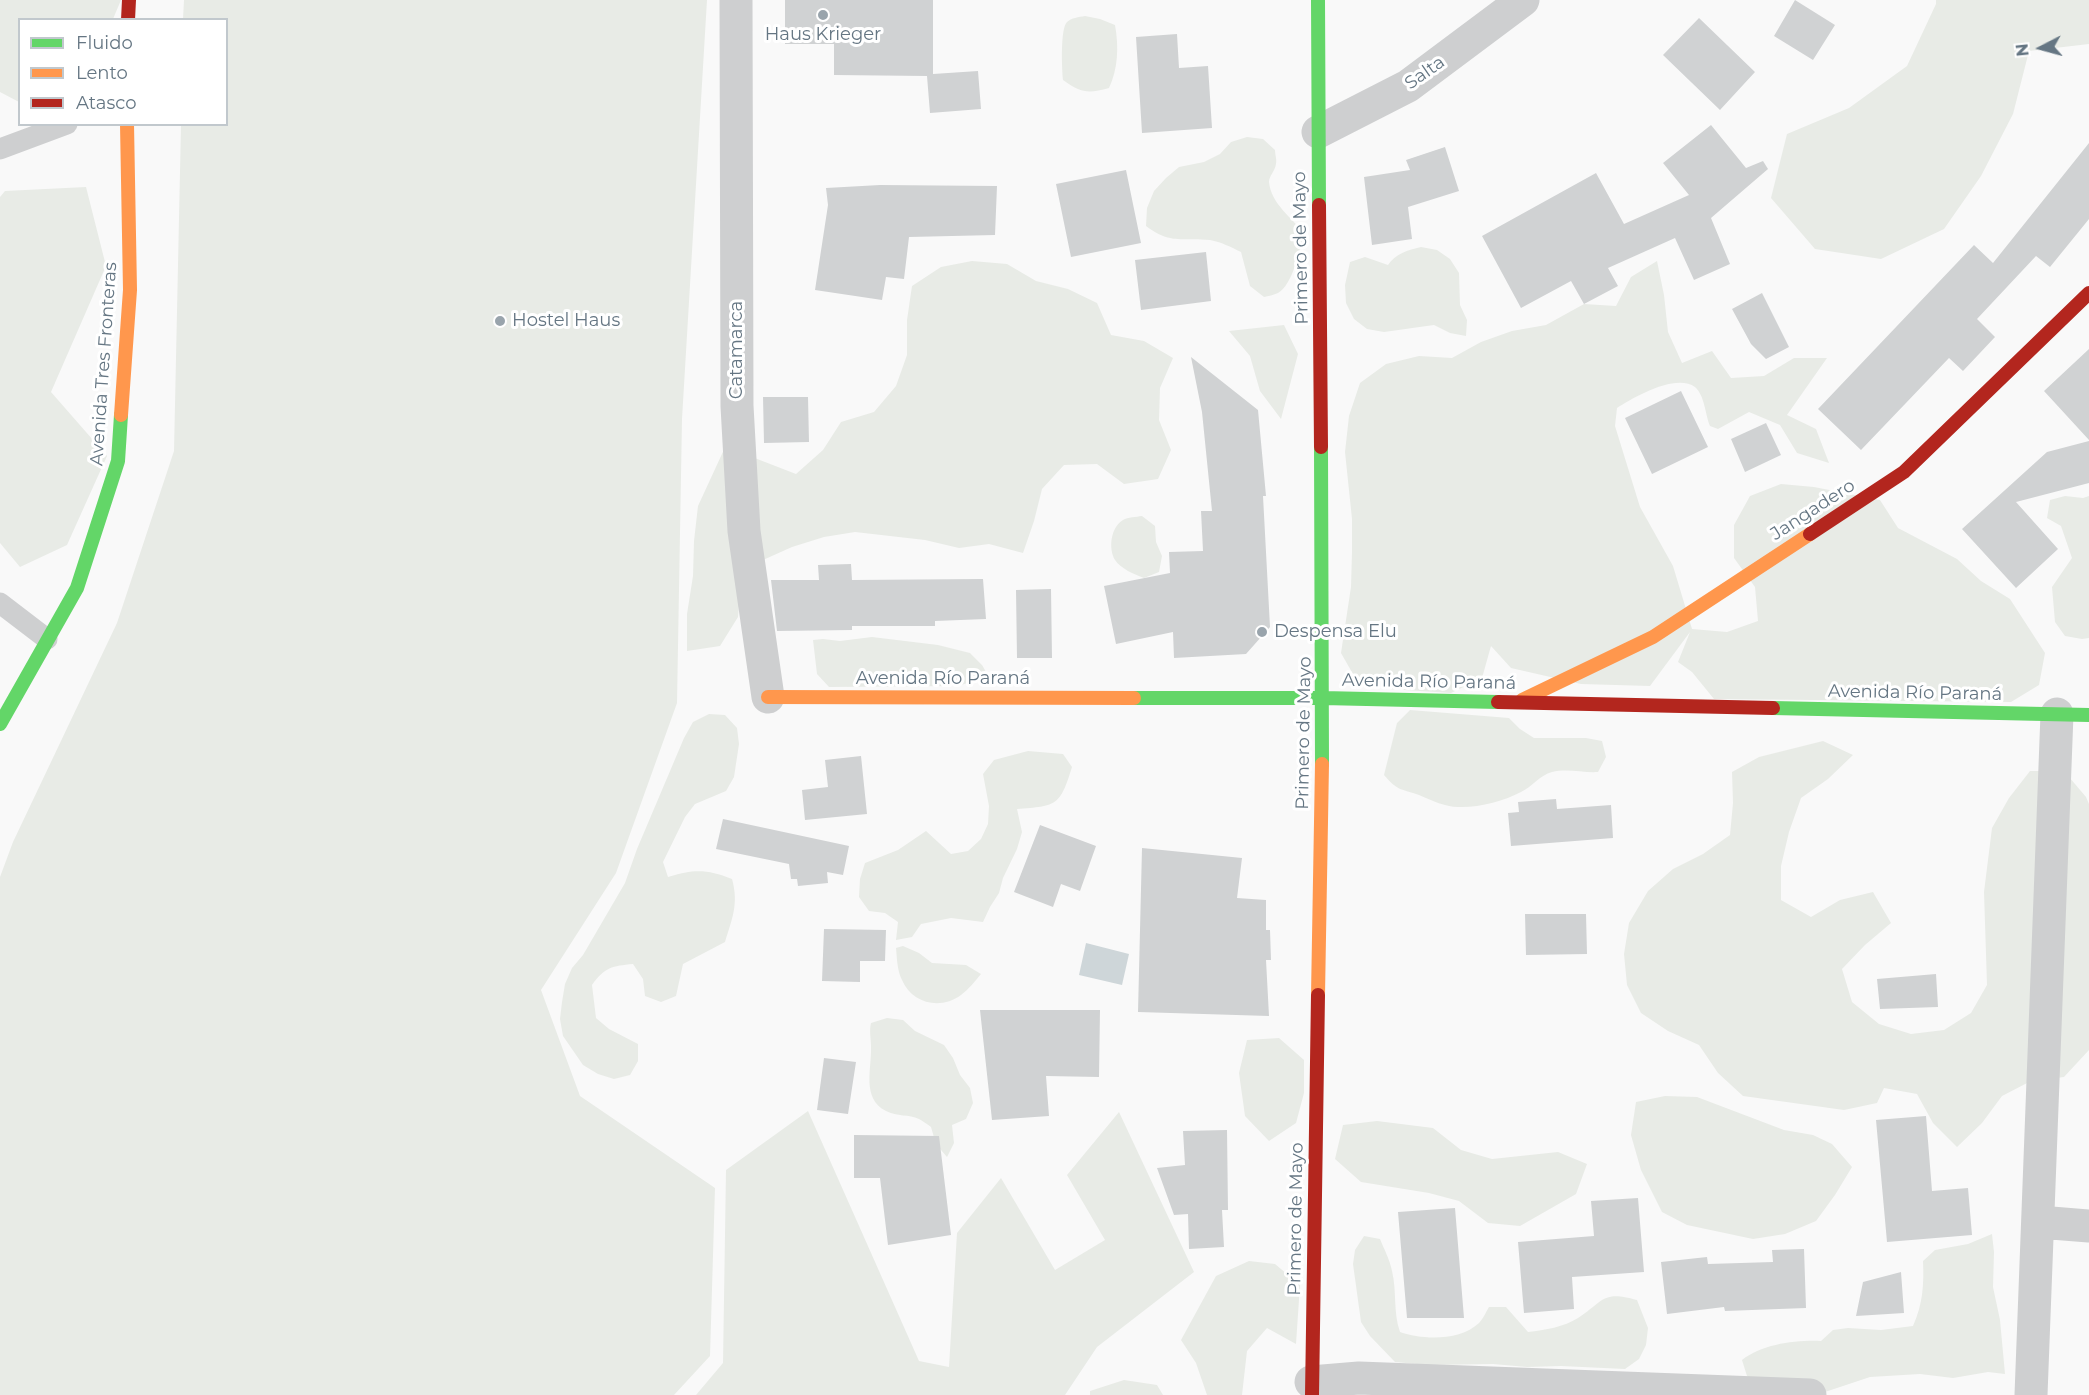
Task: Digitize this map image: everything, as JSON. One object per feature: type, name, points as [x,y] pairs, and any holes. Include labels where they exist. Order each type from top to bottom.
[{"type":"street","points":[[129,0],[129,18]]},
{"type":"street","name":"Catamarca","points":[[736,0],[737,406],[744,531],[768,697]]},
{"type":"street","name":"Primero de Mayo","points":[[1312,1388],[1323,698],[1318,0]]},
{"type":"street","name":"Salta","points":[[1318,132],[1408,86],[1523,0]]},
{"type":"street","name":"Avenida Tres Fronteras","points":[[0,724],[76,588],[118,461],[130,290],[127,126]]},
{"type":"street","name":"Jangadero","points":[[1516,702],[1653,637],[1904,472],[2089,293]]},
{"type":"street","name":"Avenida Río Paraná","points":[[768,697],[1323,698],[2089,714]]},
{"type":"street","points":[[2031,1395],[2056,714]]},
{"type":"street","points":[[2038,1222],[2089,1226]]},
{"type":"street","points":[[1312,1388],[1359,1378],[1810,1395]]},
{"type":"lane","points":[[0,149],[62,126]]},
{"type":"lane","points":[[0,603],[47,639]]},
{"type":"shaded area","points":[[0,0],[121,0],[113,18],[18,18],[18,101],[0,92]]},
{"type":"shaded area","points":[[184,0],[707,0],[682,419],[677,703],[616,873],[541,990],[580,1096],[715,1188],[710,1356],[674,1395],[0,1395],[0,877],[13,842],[117,623],[174,451],[181,126],[228,126],[228,18],[183,18]]},
{"type":"shaded area","points":[[1936,0],[2089,0],[2089,44],[2029,51],[2013,114],[1981,176],[1944,229],[1881,259],[1815,249],[1771,198],[1787,134],[1849,108],[1907,66]]},
{"type":"shaded area","points":[[1085,16],[1115,25],[1117,58],[1109,88],[1085,91],[1063,80],[1062,50],[1065,26],[1067,22],[1075,18]]},
{"type":"shaded area","points":[[1247,137],[1263,139],[1275,150],[1276,162],[1269,180],[1271,190],[1278,204],[1304,234],[1288,283],[1278,293],[1264,297],[1250,286],[1241,252],[1210,240],[1170,238],[1146,226],[1147,208],[1154,191],[1166,178],[1179,167],[1204,162],[1220,154],[1231,142]]},
{"type":"shaded area","points":[[86,187],[106,266],[51,392],[107,456],[67,545],[20,567],[0,543],[0,197],[5,191]]},
{"type":"shaded area","points":[[1421,247],[1437,250],[1450,259],[1459,273],[1460,305],[1467,320],[1466,336],[1450,333],[1434,325],[1384,332],[1367,329],[1354,319],[1346,303],[1345,285],[1350,262],[1365,257],[1388,265],[1398,255]]},
{"type":"shaded area","points":[[972,261],[1007,264],[1036,281],[1068,289],[1097,303],[1111,335],[1144,341],[1173,358],[1160,388],[1159,420],[1171,450],[1158,479],[1124,484],[1097,464],[1064,465],[1042,489],[1023,553],[989,544],[959,548],[925,540],[855,532],[824,537],[792,547],[763,560],[741,583],[738,617],[720,646],[687,651],[687,614],[693,576],[698,506],[727,443],[734,450],[796,474],[823,450],[841,422],[874,412],[896,386],[907,355],[907,320],[912,286],[941,267]]},
{"type":"shaded area","points":[[1657,261],[1668,332],[1682,363],[1712,351],[1731,378],[1764,376],[1794,358],[1827,358],[1787,415],[1816,429],[1829,463],[1797,453],[1780,425],[1749,412],[1718,429],[1710,426],[1701,395],[1695,387],[1687,383],[1655,388],[1617,408],[1615,426],[1640,507],[1673,566],[1692,629],[1727,632],[1758,621],[1755,587],[1734,558],[1734,525],[1750,496],[1781,484],[1814,487],[1880,500],[1898,528],[1957,559],[1981,581],[2010,599],[2045,653],[2039,685],[2011,702],[1714,699],[1692,672],[1678,662],[1690,632],[1650,686],[1581,684],[1511,668],[1491,646],[1482,678],[1451,693],[1389,689],[1357,681],[1341,653],[1351,587],[1352,552],[1352,519],[1345,452],[1349,416],[1360,383],[1386,364],[1419,356],[1452,358],[1481,342],[1512,331],[1546,325],[1584,304],[1616,306],[1631,277]]},
{"type":"shaded area","points":[[1284,325],[1298,354],[1281,419],[1260,391],[1250,356],[1229,331]]},
{"type":"shaded area","points":[[2065,496],[2083,498],[2089,496],[2089,638],[2065,636],[2055,622],[2052,587],[2072,558],[2061,526],[2047,518],[2050,500]]},
{"type":"shaded area","points":[[1142,516],[1155,526],[1156,542],[1162,556],[1159,572],[1144,578],[1128,571],[1115,560],[1111,544],[1113,533],[1119,523],[1127,518]]},
{"type":"shaded area","points":[[872,637],[938,645],[970,653],[982,665],[990,679],[975,680],[959,686],[829,687],[817,674],[813,640],[840,641]]},
{"type":"shaded area","points":[[1410,710],[1509,718],[1534,738],[1586,738],[1602,741],[1606,757],[1598,772],[1563,770],[1552,772],[1525,790],[1499,801],[1474,806],[1448,806],[1399,788],[1384,775],[1397,723]]},
{"type":"shaded area","points":[[709,714],[725,715],[737,728],[739,744],[734,777],[726,791],[695,804],[685,817],[663,862],[668,877],[700,871],[732,879],[735,904],[732,919],[725,942],[683,964],[676,996],[661,1002],[645,996],[643,979],[633,964],[610,968],[601,974],[592,985],[596,1018],[609,1029],[638,1044],[638,1061],[630,1075],[614,1079],[598,1074],[583,1065],[563,1036],[560,1019],[565,984],[572,968],[583,955],[625,883],[684,738],[693,722]]},
{"type":"shaded area","points":[[1823,741],[1853,755],[1828,779],[1801,798],[1789,832],[1781,866],[1781,900],[1811,917],[1840,900],[1873,892],[1891,923],[1842,969],[1852,1002],[1879,1024],[1911,1034],[1944,1030],[1971,1013],[1987,985],[1984,892],[1992,828],[2009,798],[2030,771],[2064,771],[2086,797],[2089,804],[2089,1050],[2064,1077],[2031,1081],[2002,1096],[1982,1123],[1957,1147],[1933,1123],[1917,1094],[1884,1088],[1877,1103],[1844,1110],[1743,1096],[1718,1073],[1699,1045],[1668,1031],[1641,1013],[1627,985],[1624,954],[1629,923],[1648,891],[1673,869],[1703,854],[1730,835],[1733,803],[1732,772],[1759,757]]},
{"type":"shaded area","points":[[1028,751],[1063,754],[1072,767],[1064,790],[1055,802],[1041,807],[1017,809],[1022,832],[1017,849],[1003,878],[999,893],[983,922],[951,918],[921,924],[912,937],[896,940],[898,922],[885,913],[869,911],[859,897],[860,879],[865,863],[898,850],[926,831],[951,854],[968,851],[981,839],[988,824],[989,806],[983,774],[994,760]]},
{"type":"shaded area","points":[[1086,943],[1129,954],[1122,985],[1079,975]]},
{"type":"shaded area","points":[[903,946],[919,953],[932,963],[966,965],[981,974],[967,990],[953,1000],[928,1002],[913,995],[902,980],[896,948]]},
{"type":"shaded area","points":[[887,1018],[903,1020],[915,1031],[944,1045],[953,1058],[960,1075],[970,1088],[973,1103],[966,1119],[952,1125],[954,1143],[947,1157],[936,1144],[931,1127],[915,1117],[886,1111],[873,1099],[870,1082],[870,1026],[871,1023]]},
{"type":"shaded area","points":[[1279,1038],[1304,1060],[1304,1093],[1296,1123],[1269,1141],[1245,1116],[1239,1073],[1247,1040]]},
{"type":"shaded area","points":[[1665,1096],[1697,1097],[1784,1130],[1813,1135],[1832,1144],[1852,1167],[1816,1221],[1785,1234],[1753,1239],[1687,1225],[1662,1212],[1641,1170],[1631,1135],[1636,1102]]},
{"type":"shaded area","points":[[808,1111],[919,1361],[949,1367],[957,1233],[1001,1178],[1055,1270],[1105,1240],[1067,1175],[1119,1112],[1194,1272],[1097,1347],[1065,1395],[696,1395],[723,1363],[726,1170]]},
{"type":"shaded area","points":[[1377,1121],[1433,1128],[1461,1150],[1492,1159],[1558,1152],[1587,1164],[1576,1194],[1520,1226],[1488,1223],[1459,1201],[1429,1193],[1361,1182],[1335,1159],[1343,1125]]},
{"type":"shaded area","points":[[1992,1234],[1993,1287],[2000,1320],[2005,1374],[1988,1372],[1953,1378],[1920,1374],[1870,1377],[1822,1393],[1758,1388],[1747,1376],[1742,1360],[1769,1347],[1790,1342],[1821,1341],[1833,1330],[1848,1328],[1881,1330],[1913,1326],[1922,1294],[1923,1261],[1935,1250],[1968,1244]]},
{"type":"shaded area","points":[[1364,1236],[1380,1239],[1391,1267],[1396,1317],[1400,1332],[1430,1337],[1452,1336],[1471,1329],[1479,1323],[1489,1307],[1506,1307],[1528,1332],[1541,1330],[1573,1321],[1604,1299],[1617,1296],[1637,1300],[1648,1328],[1646,1345],[1639,1359],[1625,1369],[1493,1364],[1427,1365],[1395,1362],[1370,1336],[1361,1322],[1353,1264],[1355,1250]]},
{"type":"shaded area","points":[[1249,1261],[1275,1264],[1300,1285],[1296,1344],[1267,1328],[1247,1351],[1242,1395],[1207,1395],[1196,1363],[1181,1340],[1216,1276]]},
{"type":"shaded area","points":[[1124,1380],[1157,1385],[1163,1395],[1090,1395],[1090,1391]]},
{"type":"building","points":[[785,0],[933,0],[933,74],[978,71],[981,109],[930,113],[927,76],[834,75],[834,44],[785,44]]},
{"type":"building","points":[[1795,0],[1835,25],[1813,60],[1774,36]]},
{"type":"building","points":[[1699,18],[1755,72],[1720,110],[1663,55]]},
{"type":"building","points":[[1177,34],[1179,68],[1208,66],[1212,128],[1142,133],[1136,37]]},
{"type":"building","points":[[1711,125],[1746,168],[1763,161],[1768,169],[1711,218],[1730,264],[1694,280],[1675,238],[1608,268],[1618,286],[1584,304],[1571,281],[1521,308],[1482,236],[1596,173],[1624,224],[1689,195],[1663,163]]},
{"type":"building","points":[[2089,143],[2089,219],[2050,267],[2036,256],[1977,319],[1995,337],[1963,371],[1949,358],[1861,450],[1818,409],[1974,245],[1993,263]]},
{"type":"building","points":[[1445,147],[1459,191],[1408,207],[1412,239],[1372,245],[1364,177],[1410,170],[1406,160]]},
{"type":"building","points":[[1126,170],[1141,243],[1071,257],[1056,184]]},
{"type":"building","points":[[880,185],[997,186],[995,235],[909,237],[904,279],[886,277],[882,300],[815,290],[828,205],[826,188]]},
{"type":"building","points":[[1206,252],[1211,301],[1141,310],[1135,260]]},
{"type":"building","points":[[1762,293],[1789,347],[1766,359],[1751,344],[1732,309]]},
{"type":"building","points":[[2089,349],[2089,440],[2044,391]]},
{"type":"building","points":[[1191,357],[1258,410],[1266,496],[1263,496],[1270,627],[1246,654],[1174,658],[1173,632],[1116,644],[1104,586],[1170,573],[1169,552],[1203,551],[1201,511],[1212,511],[1202,412]]},
{"type":"building","points":[[1681,391],[1708,447],[1652,474],[1625,418]]},
{"type":"building","points":[[763,397],[808,397],[809,442],[764,443]]},
{"type":"building","points":[[1766,423],[1781,455],[1745,472],[1731,439]]},
{"type":"building","points":[[2089,441],[2089,483],[2016,502],[2058,549],[2016,588],[1962,529],[2047,452]]},
{"type":"building","points":[[851,564],[852,580],[983,579],[986,619],[935,621],[935,626],[852,626],[852,630],[777,631],[771,580],[819,580],[818,565]]},
{"type":"building","points":[[1051,589],[1052,658],[1017,658],[1016,590]]},
{"type":"building","points":[[861,756],[867,814],[805,820],[802,790],[828,787],[825,760]]},
{"type":"building","points":[[1556,799],[1557,809],[1611,805],[1613,838],[1511,846],[1508,813],[1519,812],[1518,802]]},
{"type":"building","points":[[723,819],[849,846],[843,875],[827,872],[828,883],[798,886],[797,879],[791,879],[789,864],[716,849]]},
{"type":"building","points":[[1040,825],[1096,846],[1080,891],[1061,884],[1053,907],[1014,892]]},
{"type":"building","points":[[1142,848],[1242,858],[1237,898],[1266,900],[1266,930],[1270,930],[1271,960],[1266,960],[1269,1016],[1138,1012]]},
{"type":"building","points":[[1525,914],[1586,914],[1587,954],[1526,955]]},
{"type":"building","points":[[824,929],[886,930],[885,961],[860,961],[860,982],[822,981]]},
{"type":"building","points":[[1936,974],[1938,1007],[1880,1009],[1877,979]]},
{"type":"building","points":[[980,1010],[1100,1010],[1099,1077],[1046,1076],[1049,1116],[992,1120]]},
{"type":"building","points":[[824,1058],[856,1062],[848,1114],[817,1110]]},
{"type":"building","points":[[1926,1116],[1932,1191],[1968,1188],[1972,1235],[1887,1242],[1876,1120]]},
{"type":"building","points":[[1227,1130],[1228,1210],[1222,1210],[1224,1247],[1189,1249],[1188,1214],[1174,1215],[1157,1168],[1185,1165],[1183,1131]]},
{"type":"building","points":[[854,1135],[939,1136],[951,1235],[888,1245],[880,1178],[854,1178]]},
{"type":"building","points":[[1638,1198],[1644,1272],[1572,1277],[1574,1309],[1524,1313],[1518,1242],[1594,1236],[1591,1201]]},
{"type":"building","points":[[1455,1208],[1464,1318],[1407,1318],[1398,1212]]},
{"type":"building","points":[[1804,1249],[1806,1308],[1725,1311],[1724,1307],[1667,1314],[1661,1262],[1707,1257],[1708,1264],[1773,1262],[1772,1250]]},
{"type":"building","points":[[1901,1272],[1904,1313],[1856,1316],[1863,1282]]},
{"type":"traffic: fast","points":[[1318,0],[1319,205]]},
{"type":"traffic: fast","points":[[0,724],[77,588],[118,461],[121,415]]},
{"type":"traffic: fast","points":[[1321,447],[1322,764]]},
{"type":"traffic: fast","points":[[1134,698],[1323,698],[1498,702]]},
{"type":"traffic: fast","points":[[1773,708],[2089,715]]},
{"type":"traffic: slow","points":[[121,415],[130,290],[127,126]]},
{"type":"traffic: slow","points":[[1522,700],[1653,637],[1810,534]]},
{"type":"traffic: slow","points":[[768,697],[1134,698]]},
{"type":"traffic: slow","points":[[1318,995],[1322,764]]},
{"type":"traffic: jam","points":[[128,18],[129,0]]},
{"type":"traffic: jam","points":[[1319,205],[1321,447]]},
{"type":"traffic: jam","points":[[1810,534],[1904,472],[2089,293]]},
{"type":"traffic: jam","points":[[1498,702],[1773,708]]},
{"type":"traffic: jam","points":[[1312,1395],[1318,995]]},
{"type":"place","name":"Haus Krieger","points":[[823,15]]},
{"type":"place","name":"Hostel Haus","points":[[500,321]]},
{"type":"place","name":"Despensa Elu","points":[[1262,632]]}]
